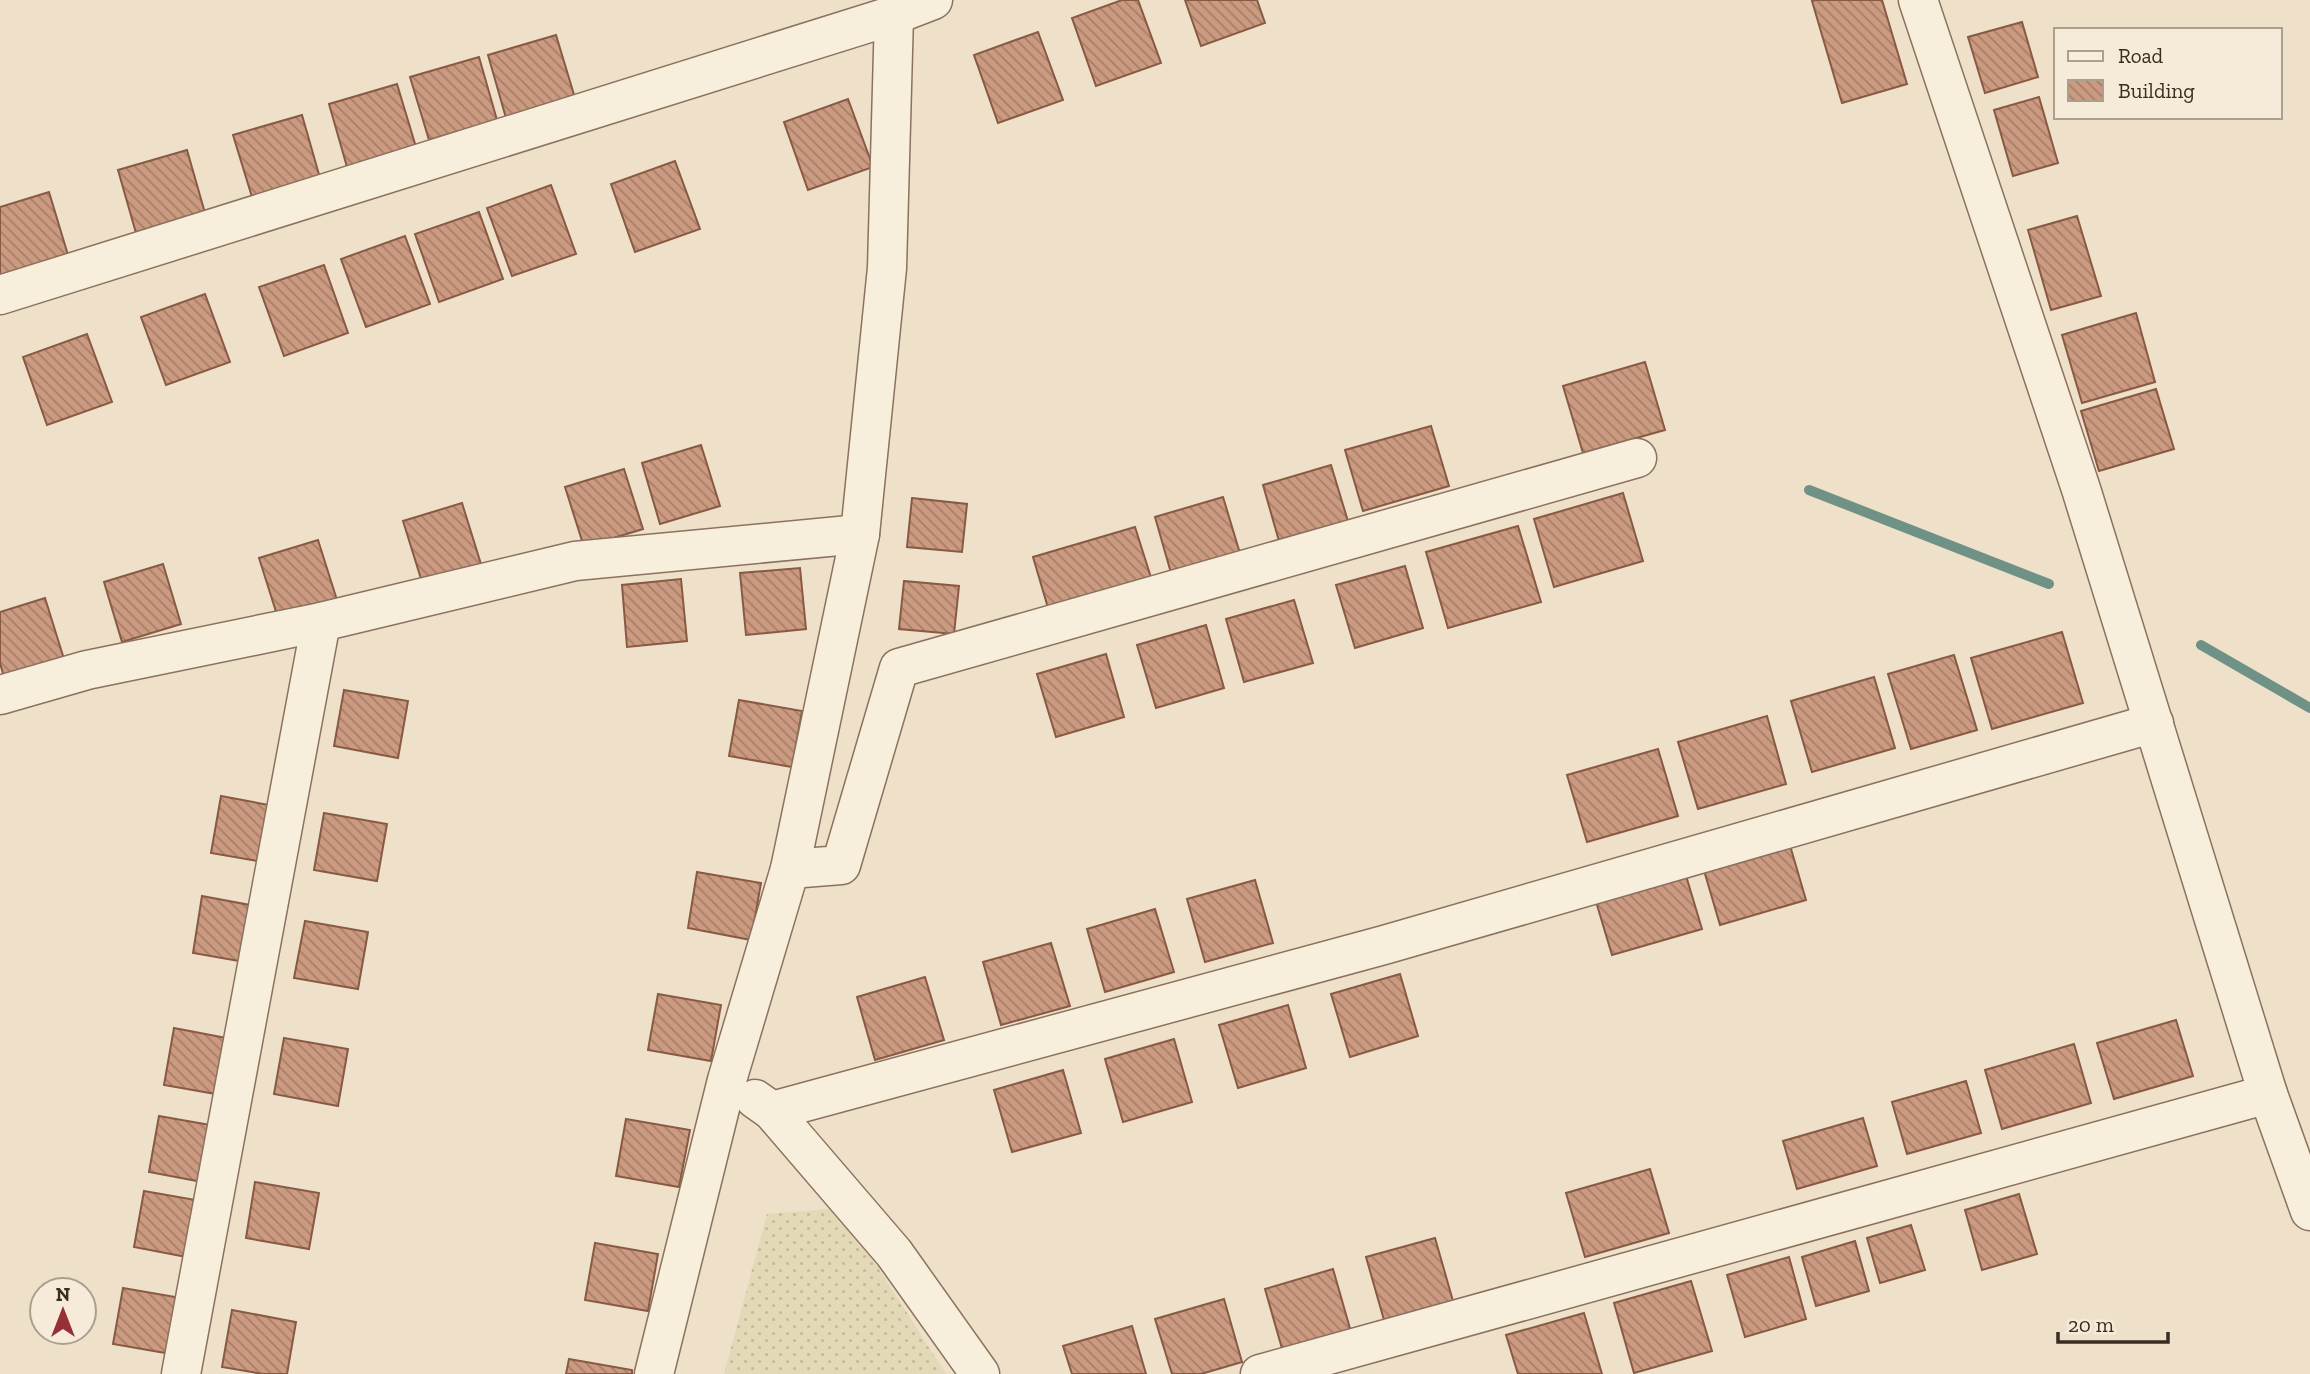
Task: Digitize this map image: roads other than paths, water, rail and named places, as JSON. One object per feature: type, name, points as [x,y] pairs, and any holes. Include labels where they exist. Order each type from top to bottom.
[{"type":"street","points":[[0,295],[894,15],[933,0]]},
{"type":"street","points":[[1918,0],[2081,489],[2268,1094],[2301,1154],[2310,1211]]},
{"type":"street","points":[[654,1374],[727,1080],[790,869],[860,534],[887,268],[894,15]]},
{"type":"street","points":[[790,869],[841,865],[899,668],[1637,458]]},
{"type":"street","points":[[0,695],[87,670],[321,622],[575,561],[860,534]]},
{"type":"street","points":[[181,1374],[321,622]]},
{"type":"street","points":[[772,1111],[1384,945],[2154,723]]},
{"type":"street","points":[[727,1080],[772,1111],[894,1253],[980,1374]]},
{"type":"street","points":[[1260,1374],[2268,1094]]},
{"type":"waterway","points":[[1809,490],[2049,584]]},
{"type":"waterway","points":[[2201,645],[2310,708]]}]
